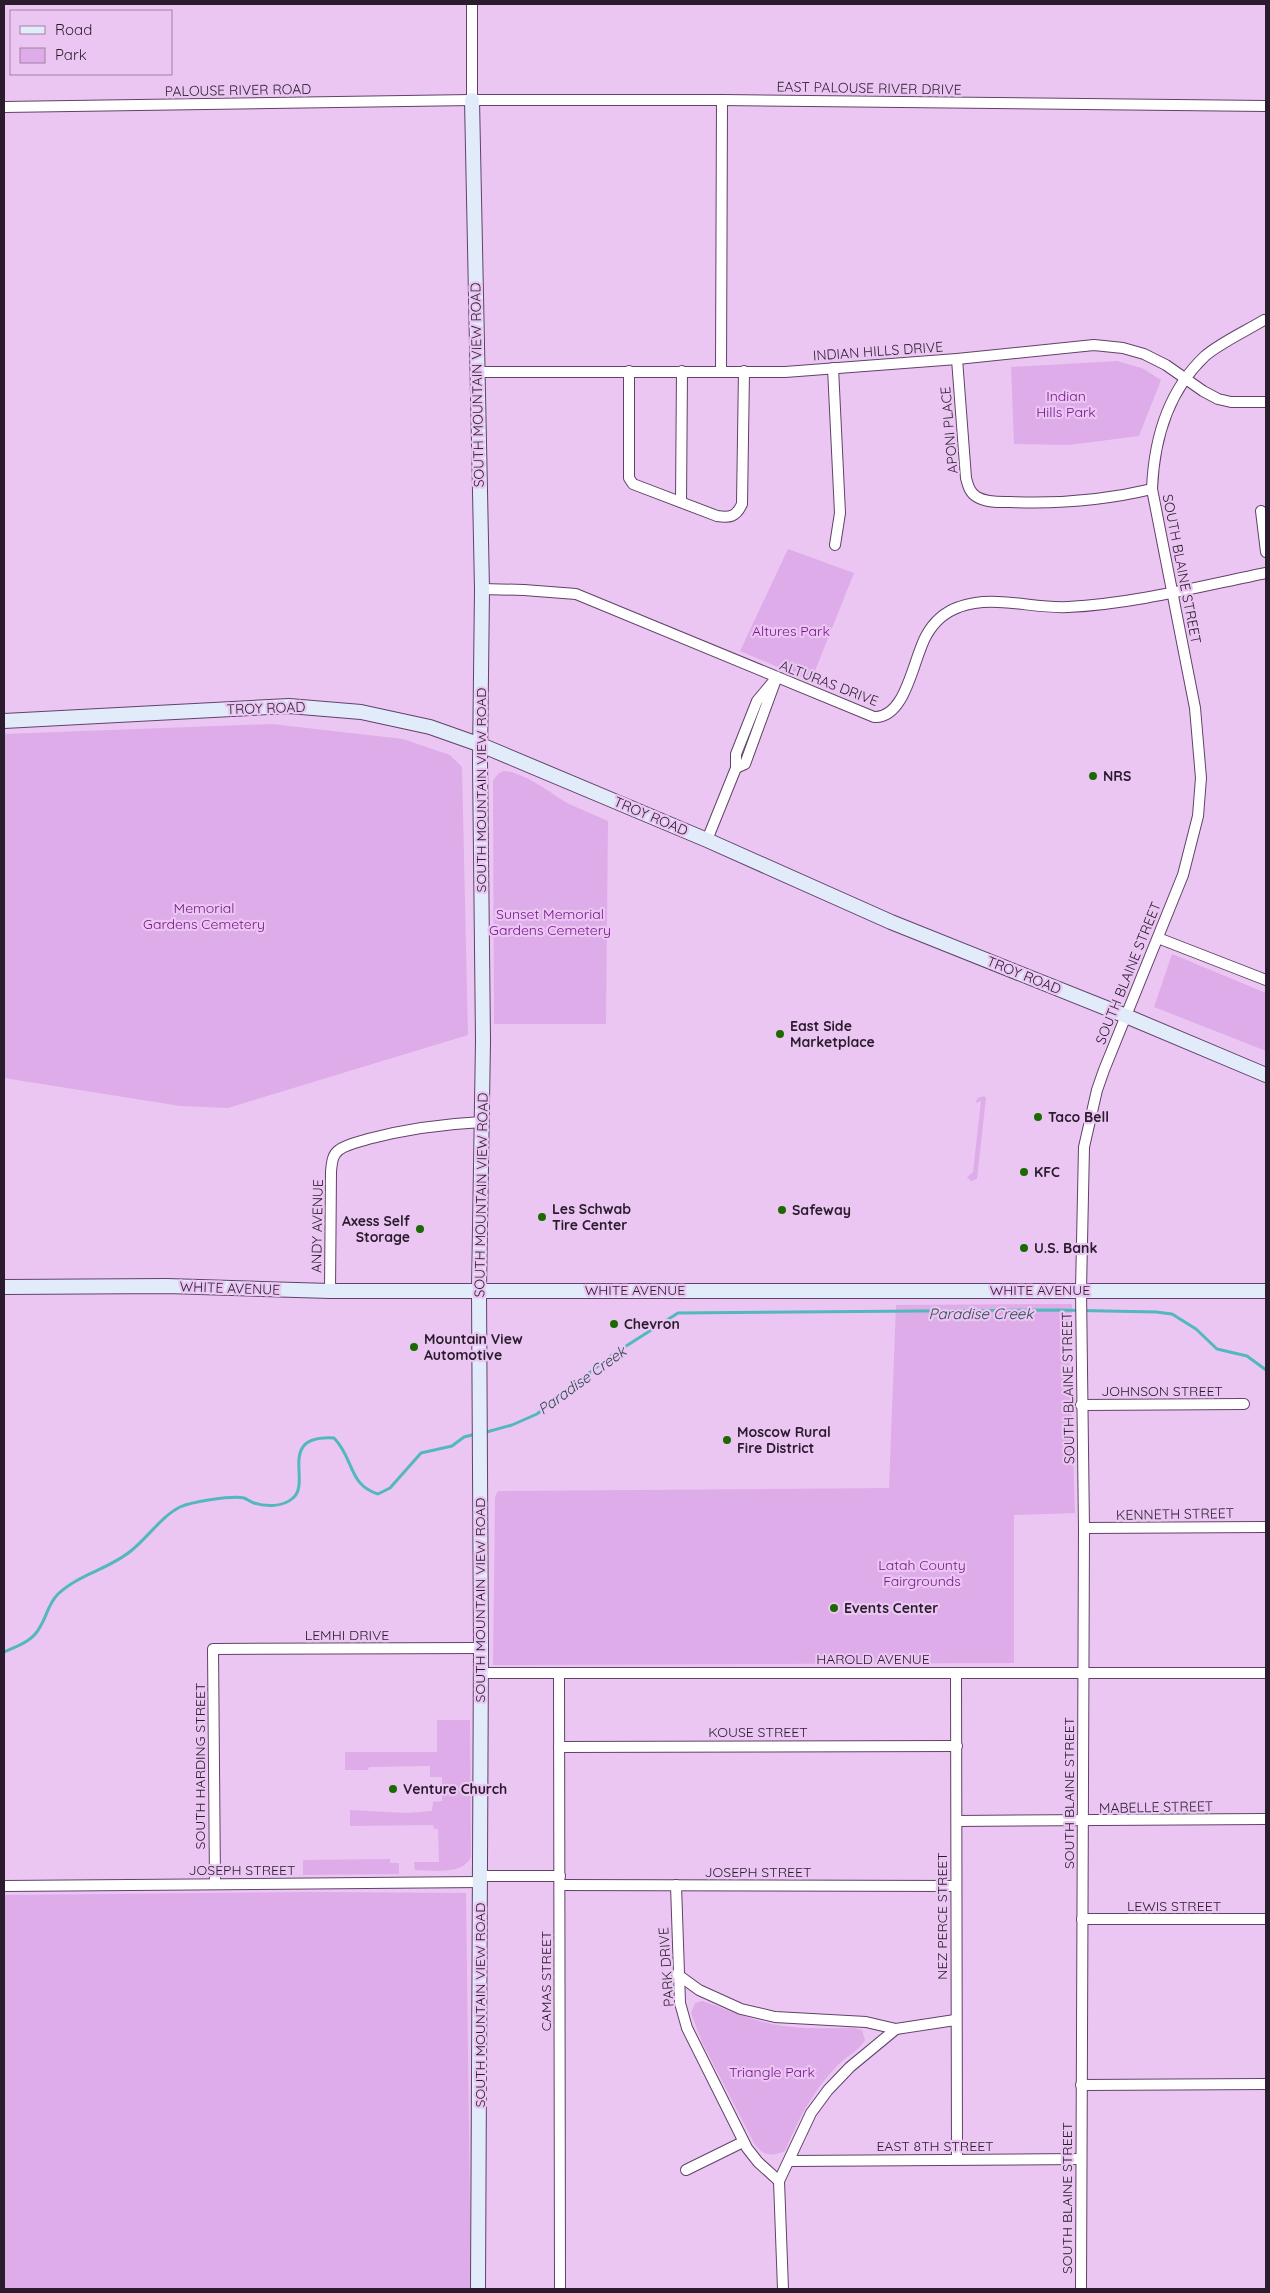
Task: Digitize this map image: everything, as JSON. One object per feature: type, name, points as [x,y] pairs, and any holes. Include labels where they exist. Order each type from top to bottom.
[{"type":"street","points":[[472,4],[472,100]]},
{"type":"street","name":"EAST PALOUSE RIVER DRIVE","points":[[472,100],[722,100],[1266,106]]},
{"type":"street","name":"PALOUSE RIVER ROAD","points":[[4,107],[472,100]]},
{"type":"street","name":"SOUTH MOUNTAIN VIEW ROAD","points":[[472,100],[482,589],[483,1042],[479,1290],[481,1648],[478,2289]]},
{"type":"street","points":[[721,371],[722,100]]},
{"type":"street","name":"SOUTH BLAINE STREET","points":[[1081,2289],[1084,1528],[1081,1294],[1084,1147],[1097,1090],[1183,875],[1198,816],[1201,778],[1195,708],[1152,489],[1153,458],[1160,429],[1170,403],[1184,378],[1206,355],[1264,320]]},
{"type":"street","name":"INDIAN HILLS DRIVE","points":[[477,372],[785,372],[957,359],[1094,345],[1123,348],[1144,354],[1166,365],[1218,399],[1231,402],[1266,402]]},
{"type":"street","name":"APONI PLACE","points":[[957,359],[966,478],[970,491],[978,498],[992,501],[1052,504],[1152,489]]},
{"type":"street","points":[[833,368],[840,513],[835,545]]},
{"type":"street","points":[[630,371],[629,478],[634,484],[717,516],[729,518],[738,514],[742,504],[744,371]]},
{"type":"street","points":[[681,502],[682,371]]},
{"type":"street","points":[[1261,511],[1266,552]]},
{"type":"street","name":"ALTURAS DRIVE","points":[[482,589],[576,594],[777,677],[874,716],[881,717],[893,710],[903,696],[926,635],[938,620],[957,608],[978,601],[1068,607],[1172,591],[1266,573]]},
{"type":"street","points":[[707,840],[736,768],[744,764],[777,677]]},
{"type":"street","name":"TROY ROAD","points":[[4,721],[289,706],[314,706],[398,719],[481,745],[707,840],[891,922],[1126,1016],[1266,1075]]},
{"type":"street","points":[[1158,938],[1266,980]]},
{"type":"street","name":"ANDY AVENUE","points":[[330,1290],[332,1163],[333,1157],[339,1150],[388,1134],[429,1125],[482,1122]]},
{"type":"street","name":"WHITE AVENUE","points":[[4,1287],[167,1286],[330,1290],[1081,1294],[1266,1291]]},
{"type":"street","name":"JOHNSON STREET","points":[[1081,1405],[1244,1404]]},
{"type":"street","name":"KENNETH STREET","points":[[1084,1528],[1266,1527]]},
{"type":"street","name":"LEMHI DRIVE","points":[[213,1649],[481,1648]]},
{"type":"street","name":"SOUTH HARDING STREET","points":[[213,1649],[215,1884]]},
{"type":"street","name":"HAROLD AVENUE","points":[[480,1673],[1266,1673]]},
{"type":"street","name":"CAMAS STREET","points":[[559,1673],[560,2289]]},
{"type":"street","name":"NEZ PERCE STREET","points":[[956,1673],[956,2159]]},
{"type":"street","name":"KOUSE STREET","points":[[559,1747],[956,1746]]},
{"type":"street","name":"MABELLE STREET","points":[[957,1820],[1266,1819]]},
{"type":"street","name":"JOSEPH STREET","points":[[4,1886],[480,1879],[676,1885],[956,1886]]},
{"type":"street","name":"PARK DRIVE","points":[[676,1885],[677,1974],[680,2002],[687,2028],[743,2142],[758,2162],[779,2181]]},
{"type":"street","name":"LEWIS STREET","points":[[1082,1919],[1266,1919]]},
{"type":"street","points":[[677,1974],[699,1990],[741,2009],[775,2017],[866,2022],[896,2029],[955,2020]]},
{"type":"street","points":[[783,2289],[779,2181],[802,2130],[828,2090],[850,2066],[896,2029]]},
{"type":"street","points":[[1081,2085],[1266,2084]]},
{"type":"street","points":[[686,2170],[743,2142]]},
{"type":"street","name":"EAST 8TH STREET","points":[[789,2161],[1081,2159]]},
{"type":"green space","name":"Indian Hills Park","points":[[1117,361],[1142,368],[1161,380],[1139,436],[1069,445],[1014,444],[1011,367]]},
{"type":"green space","name":"Altures Park","points":[[788,549],[854,573],[811,681],[740,651]]},
{"type":"green space","name":"Memorial Gardens Cemetery","points":[[272,724],[403,739],[450,755],[462,767],[468,1035],[228,1108],[180,1106],[4,1078],[4,734]]},
{"type":"green space","name":"Sunset Memorial Gardens Cemetery","points":[[503,771],[528,779],[569,804],[608,821],[606,1024],[494,1024],[493,780]]},
{"type":"green space","points":[[1172,954],[1266,993],[1266,1051],[1154,1007]]},
{"type":"green space","points":[[984,1096],[986,1098],[977,1179],[971,1181],[967,1177],[973,1172],[981,1101],[975,1103],[978,1098]]},
{"type":"green space","name":"Latah County Fairgrounds","points":[[1072,1304],[1071,1395],[1075,1513],[1014,1515],[1014,1663],[493,1665],[495,1497],[498,1491],[889,1488],[896,1305]]},
{"type":"green space","points":[[437,1720],[470,1720],[471,1857],[461,1867],[446,1871],[415,1870],[414,1862],[439,1862],[438,1829],[434,1829],[433,1825],[350,1826],[350,1810],[407,1813],[432,1811],[433,1802],[442,1801],[442,1777],[430,1777],[430,1766],[369,1767],[368,1770],[345,1770],[345,1752],[437,1752]]},
{"type":"green space","points":[[390,1859],[390,1863],[399,1863],[399,1874],[303,1875],[303,1860]]},
{"type":"green space","points":[[311,1892],[466,1893],[471,2289],[4,2289],[4,1895]]},
{"type":"green space","name":"Triangle Park","points":[[702,2001],[759,2021],[789,2027],[854,2028],[862,2030],[865,2040],[837,2066],[813,2095],[785,2151],[772,2155],[764,2153],[754,2143],[702,2042],[691,2013],[695,2003]]},
{"type":"waterway","name":"Paradise Creek","points":[[483,1433],[512,1425],[537,1414],[612,1355],[678,1313],[1056,1310],[1156,1312],[1172,1314],[1196,1329],[1217,1349],[1247,1356],[1266,1370]]},
{"type":"waterway","name":"Paradise Creek","points":[[4,1652],[25,1642],[37,1632],[55,1598],[66,1587],[123,1557],[138,1545],[161,1521],[180,1507],[202,1501],[230,1497],[244,1498],[254,1503],[269,1506],[289,1501],[298,1491],[301,1451],[306,1444],[316,1439],[334,1438],[345,1454],[356,1478],[368,1490],[378,1494],[390,1488],[421,1453],[452,1446],[464,1437],[476,1434]]},
{"type":"place","name":"NRS","points":[[1093,776]]},
{"type":"place","name":"East Side Marketplace","points":[[780,1034]]},
{"type":"place","name":"Taco Bell","points":[[1038,1117]]},
{"type":"place","name":"KFC","points":[[1024,1172]]},
{"type":"place","name":"Safeway","points":[[782,1210]]},
{"type":"place","name":"Les Schwab Tire Center","points":[[542,1217]]},
{"type":"place","name":"Axess Self Storage","points":[[420,1229]]},
{"type":"place","name":"U.S. Bank","points":[[1024,1248]]},
{"type":"place","name":"Chevron","points":[[614,1324]]},
{"type":"place","name":"Mountain View Automotive","points":[[414,1347]]},
{"type":"place","name":"Moscow Rural Fire District","points":[[727,1440]]},
{"type":"place","name":"Events Center","points":[[834,1608]]},
{"type":"place","name":"Venture Church","points":[[393,1789]]}]
